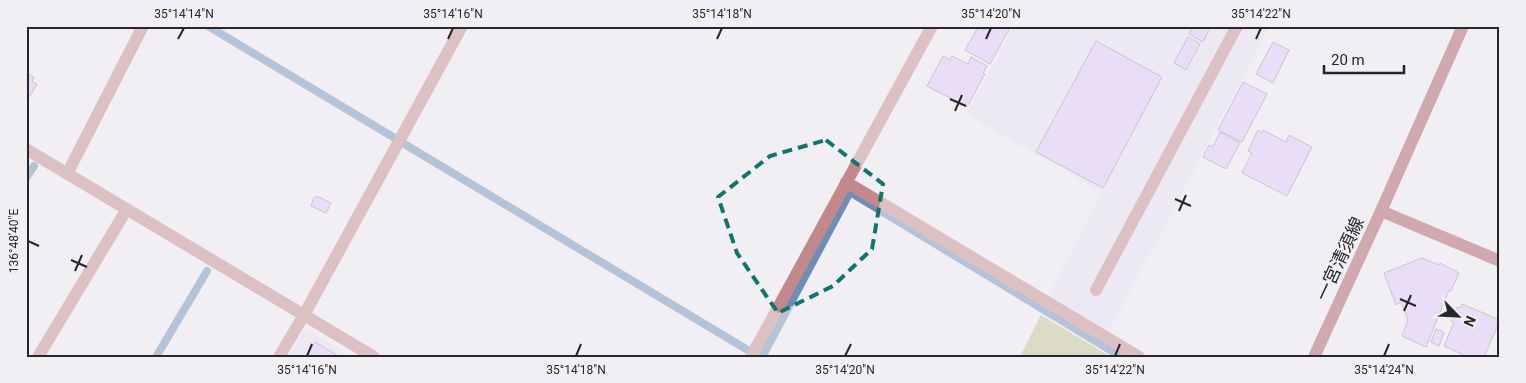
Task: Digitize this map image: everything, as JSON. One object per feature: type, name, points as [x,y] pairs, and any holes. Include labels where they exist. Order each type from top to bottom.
[{"type":"main road","points":[[1381,210],[1463,26]]},
{"type":"main road","name":"一宮清須線","points":[[1314,357],[1381,210],[1500,261]]},
{"type":"street","points":[[68,174],[143,26]]},
{"type":"street","points":[[279,357],[304,315],[462,26]]},
{"type":"street","points":[[751,357],[932,26]]},
{"type":"street","points":[[1096,290],[1237,26]]},
{"type":"street","points":[[26,149],[374,357]]},
{"type":"street","points":[[846,182],[1139,357]]},
{"type":"street","points":[[38,357],[126,209]]},
{"type":"highlighted area","points":[[826,140],[883,184],[872,249],[833,286],[778,313],[737,253],[718,197],[770,156]]},
{"type":"shaded area","points":[[1014,26],[1270,26],[1108,333],[1048,297],[1102,193],[966,114]]},
{"type":"shaded area","points":[[305,328],[352,357],[288,357]]},
{"type":"green space","points":[[1041,315],[1111,357],[1020,357]]},
{"type":"building","points":[[987,26],[1011,26],[990,64],[965,50],[978,27],[984,31]]},
{"type":"building","points":[[1193,26],[1211,26],[1203,42],[1189,34]]},
{"type":"building","points":[[1188,37],[1200,44],[1186,70],[1174,63]]},
{"type":"building","points":[[1096,41],[1162,77],[1103,188],[1036,152]]},
{"type":"building","points":[[1273,42],[1289,50],[1273,83],[1256,74]]},
{"type":"building","points":[[943,56],[950,60],[952,56],[968,64],[971,57],[987,66],[983,73],[985,74],[967,107],[927,86]]},
{"type":"building","points":[[26,73],[34,77],[32,81],[37,84],[26,102]]},
{"type":"building","points":[[1243,82],[1267,94],[1242,142],[1218,130]]},
{"type":"building","points":[[1258,130],[1262,133],[1263,130],[1286,142],[1289,135],[1312,147],[1287,196],[1242,173],[1252,153],[1248,151]]},
{"type":"building","points":[[1220,132],[1240,143],[1226,169],[1203,157],[1209,145],[1213,147]]},
{"type":"building","points":[[317,196],[331,203],[326,213],[311,206],[314,197],[316,198]]},
{"type":"building","points":[[1422,258],[1439,265],[1440,263],[1459,273],[1451,291],[1449,290],[1426,347],[1402,336],[1408,320],[1401,302],[1396,305],[1384,273]]},
{"type":"building","points":[[1462,304],[1500,320],[1484,357],[1468,357],[1444,346],[1454,322],[1451,321],[1457,307],[1460,308]]},
{"type":"building","points":[[1436,329],[1444,332],[1439,346],[1431,342]]},
{"type":"building","points":[[315,342],[340,357],[306,357]]},
{"type":"waterway","points":[[208,26],[393,137]]},
{"type":"waterway","points":[[406,145],[746,349]]},
{"type":"waterway","points":[[26,178],[34,166]]},
{"type":"waterway","points":[[762,357],[850,192],[1120,356]]},
{"type":"waterway","points":[[156,357],[207,271]]}]
